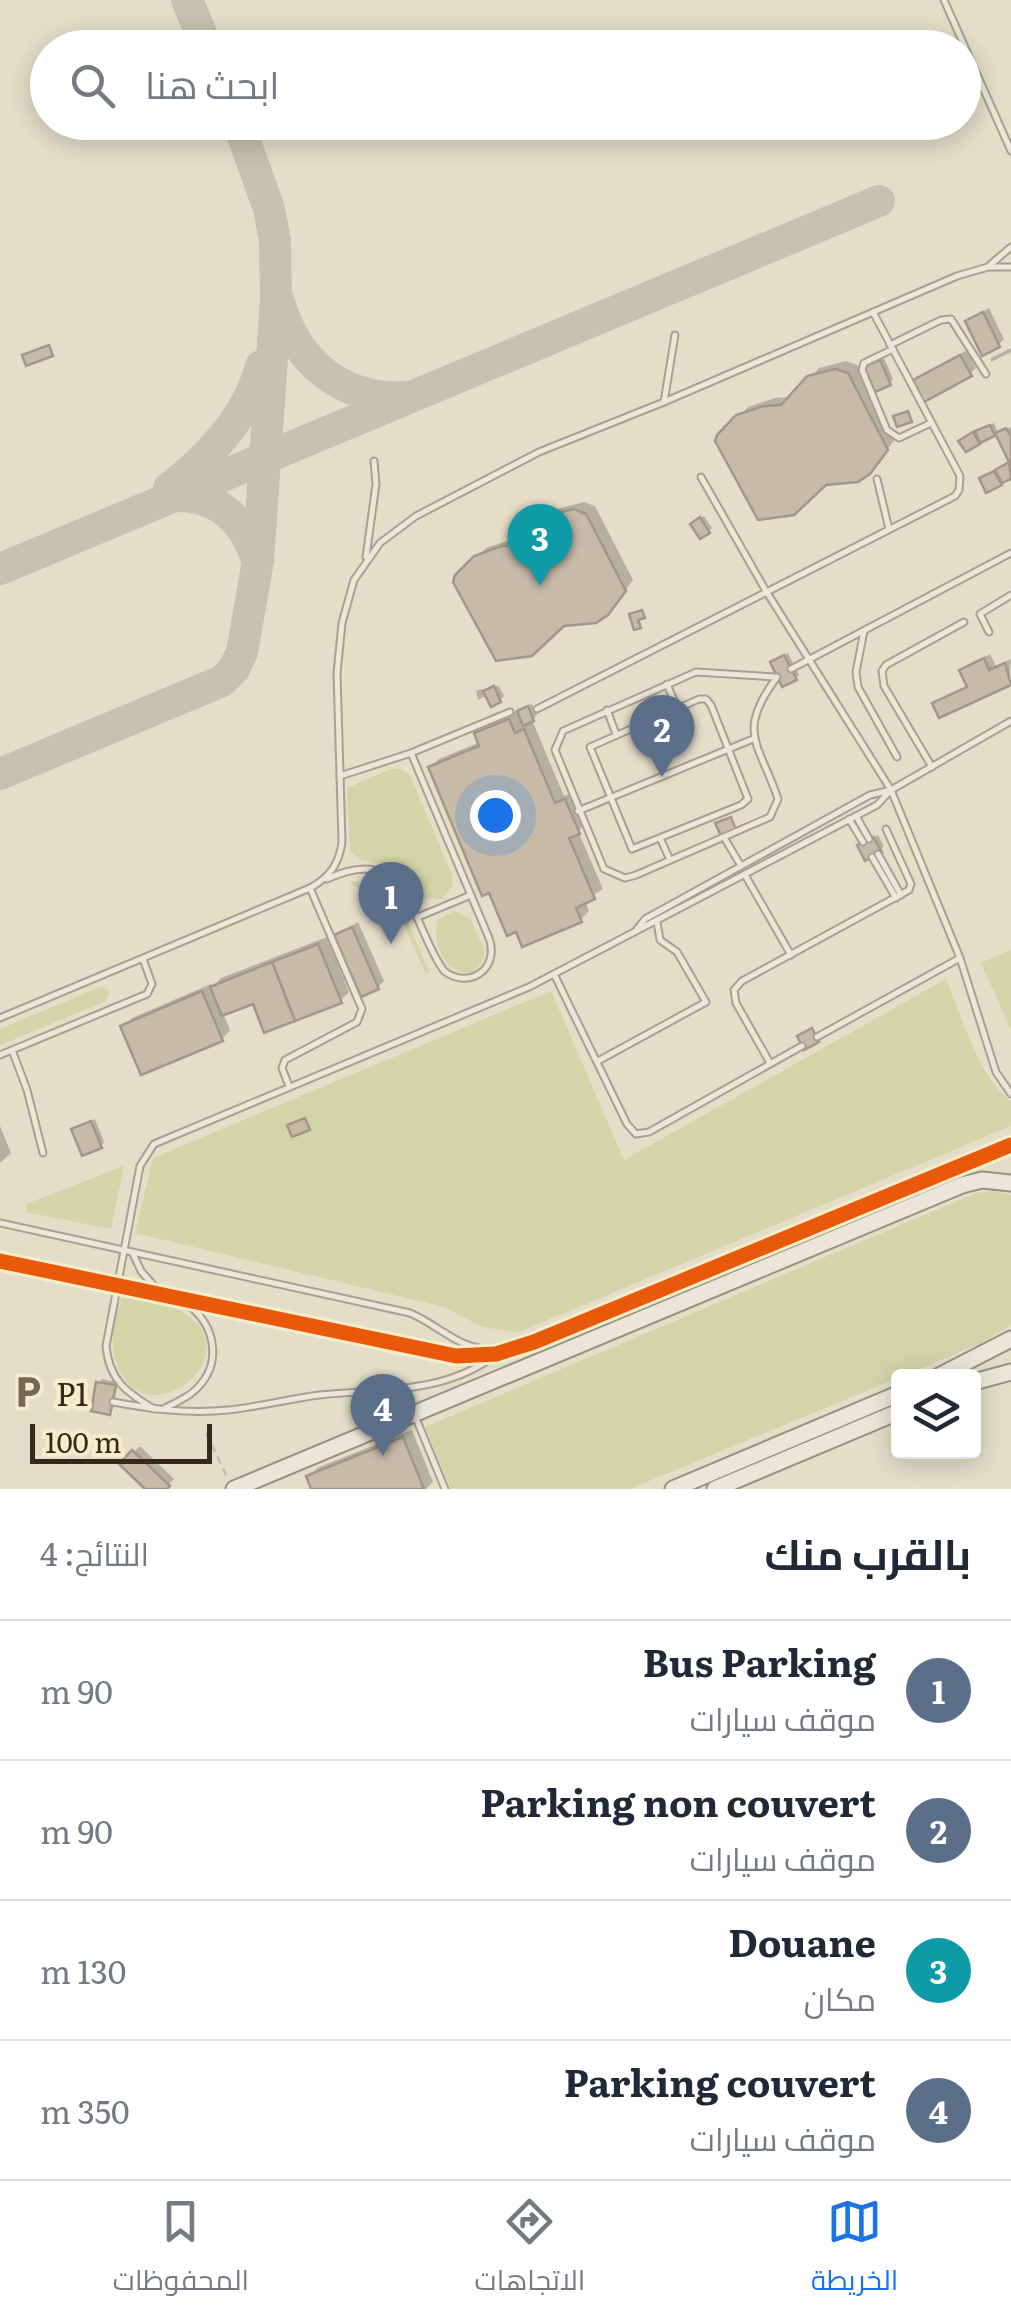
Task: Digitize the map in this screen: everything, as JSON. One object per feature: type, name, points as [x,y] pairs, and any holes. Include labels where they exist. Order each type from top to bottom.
[{"type":"street","points":[[0,1261],[456,1356],[504,1352],[1011,1145]]},
{"type":"street","points":[[938,1176],[945,1192]]},
{"type":"street","points":[[233,1489],[945,1192],[974,1181],[1011,1184]]},
{"type":"street","points":[[953,1369],[1011,1339]]},
{"type":"street","points":[[981,1380],[1011,1372]]},
{"type":"street","points":[[673,1489],[891,1397]]},
{"type":"street","points":[[716,1489],[891,1415]]},
{"type":"lane","points":[[944,0],[957,30]]},
{"type":"lane","points":[[981,83],[1011,150]]},
{"type":"lane","points":[[988,267],[1011,247]]},
{"type":"lane","points":[[321,882],[340,854],[337,673],[345,600],[365,560],[380,543],[416,516],[539,452],[972,270],[1011,267]]},
{"type":"lane","points":[[536,709],[948,500],[959,490],[960,476],[873,312]]},
{"type":"lane","points":[[932,423],[900,438],[887,430],[862,370],[864,363],[941,320],[951,319],[986,374]]},
{"type":"lane","points":[[664,402],[675,335]]},
{"type":"lane","points":[[365,560],[376,484],[374,461]]},
{"type":"lane","points":[[701,477],[766,591],[892,790],[960,958],[996,1072],[1011,1094]]},
{"type":"lane","points":[[878,479],[889,530]]},
{"type":"lane","points":[[791,669],[1011,553]]},
{"type":"lane","points":[[989,632],[980,614],[1011,595]]},
{"type":"lane","points":[[932,767],[884,686],[882,671],[886,664],[964,622]]},
{"type":"lane","points":[[864,631],[856,672],[858,686],[897,758]]},
{"type":"lane","points":[[705,671],[776,677],[754,722],[753,739],[774,790],[776,809],[770,818],[670,860],[625,878],[614,876],[604,869],[578,811],[555,750],[556,739],[563,731],[667,684],[705,671]]},
{"type":"lane","points":[[667,684],[677,708]]},
{"type":"lane","points":[[706,699],[748,799],[722,817],[632,849],[589,751],[592,744],[677,708],[706,699]]},
{"type":"lane","points":[[607,710],[616,734]]},
{"type":"lane","points":[[340,776],[411,753],[510,712]]},
{"type":"lane","points":[[637,929],[645,919],[870,795],[892,790],[1011,721]]},
{"type":"lane","points":[[578,811],[753,739]]},
{"type":"lane","points":[[0,1018],[350,871],[384,874],[405,890],[444,971],[459,979],[476,977],[489,964],[492,946],[411,753]]},
{"type":"lane","points":[[154,1409],[121,1387],[108,1365],[106,1337],[140,1166],[148,1150],[162,1140],[554,974],[883,801],[892,790]]},
{"type":"lane","points":[[852,817],[866,840]]},
{"type":"lane","points":[[770,1063],[736,1003],[734,990],[742,981],[909,890],[911,884],[886,829]]},
{"type":"lane","points":[[724,836],[741,866]]},
{"type":"lane","points":[[660,839],[670,860]]},
{"type":"lane","points":[[875,856],[898,896]]},
{"type":"lane","points":[[746,875],[791,955]]},
{"type":"lane","points":[[288,1086],[282,1068],[285,1060],[357,1022],[362,1008],[310,888]]},
{"type":"lane","points":[[692,893],[697,901]]},
{"type":"lane","points":[[418,917],[471,895]]},
{"type":"lane","points":[[598,1061],[706,1002],[678,952],[660,940],[657,922]]},
{"type":"lane","points":[[0,1055],[147,994],[152,984],[143,958]]},
{"type":"lane","points":[[817,1038],[960,958]]},
{"type":"lane","points":[[554,974],[630,1130],[642,1134],[802,1046]]},
{"type":"lane","points":[[12,1050],[44,1153]]},
{"type":"lane","points":[[0,1223],[410,1313],[431,1321],[461,1343],[504,1352]]},
{"type":"lane","points":[[134,1254],[148,1280],[193,1309],[212,1338],[213,1356],[208,1373],[198,1387],[162,1410]]},
{"type":"lane","points":[[112,1402],[162,1410],[229,1410],[319,1395],[409,1388],[472,1372],[504,1352]]},
{"type":"lane","points":[[414,1414],[445,1489]]},
{"type":"path","points":[[206,1433],[233,1489]]},
{"type":"green space","points":[[391,769],[401,769],[410,775],[452,875],[453,886],[442,899],[424,898],[394,866],[360,860],[350,851],[347,788]]},
{"type":"green space","points":[[352,881],[379,883],[395,894],[430,973],[425,972],[392,897],[381,889],[351,886]]},
{"type":"green space","points":[[454,911],[470,918],[483,947],[484,959],[472,973],[455,969],[439,947],[438,920]]},
{"type":"green space","points":[[1011,950],[1011,1030],[981,963]]},
{"type":"green space","points":[[946,979],[980,1061],[1011,1102],[1011,1126],[519,1332],[482,1327],[444,1307],[135,1233],[153,1158],[551,991],[624,1160]]},
{"type":"green space","points":[[102,986],[109,992],[106,1001],[0,1045],[0,1029]]},
{"type":"green space","points":[[124,1166],[111,1229],[26,1212],[26,1204]]},
{"type":"green space","points":[[976,1193],[1011,1195],[1011,1325],[979,1344],[919,1369],[891,1369],[891,1381],[630,1489],[451,1489],[425,1427]]},
{"type":"green space","points":[[122,1297],[176,1309],[202,1331],[206,1351],[199,1369],[185,1385],[165,1394],[145,1394],[127,1382],[115,1357],[113,1342]]},
{"type":"building","points":[[983,312],[1000,347],[982,356],[965,321]]},
{"type":"building","points":[[49,345],[53,356],[26,366],[22,355]]},
{"type":"building","points":[[960,355],[972,376],[924,402],[913,380]]},
{"type":"building","points":[[880,360],[891,385],[875,392],[864,366]]},
{"type":"building","points":[[835,369],[848,373],[888,450],[870,474],[858,482],[826,485],[794,515],[758,520],[715,441],[717,435],[736,415],[781,405],[807,376]]},
{"type":"building","points":[[908,411],[912,422],[897,427],[893,416]]},
{"type":"building","points":[[990,425],[995,436],[980,443],[975,431]]},
{"type":"building","points":[[1006,428],[1011,437],[1011,466],[995,433]]},
{"type":"building","points":[[973,432],[980,444],[966,452],[958,441]]},
{"type":"building","points":[[1009,462],[1011,479],[1002,483],[995,470]]},
{"type":"building","points":[[994,471],[1002,485],[986,493],[979,478]]},
{"type":"building","points":[[574,509],[586,514],[626,591],[608,615],[596,623],[564,626],[532,656],[496,661],[453,582],[455,575],[474,556],[502,546],[519,545],[546,516]]},
{"type":"building","points":[[700,517],[710,533],[700,539],[690,524]]},
{"type":"building","points":[[642,610],[645,618],[638,620],[641,628],[634,630],[629,614]]},
{"type":"building","points":[[784,655],[797,680],[782,687],[770,662]]},
{"type":"building","points":[[984,658],[989,670],[1005,663],[1011,685],[939,718],[932,703],[967,687],[959,670]]},
{"type":"building","points":[[494,686],[501,702],[491,707],[483,691]]},
{"type":"building","points":[[528,706],[534,721],[523,726],[517,711]]},
{"type":"building","points":[[509,719],[515,733],[524,729],[555,803],[565,799],[580,834],[569,838],[595,899],[576,908],[582,922],[522,947],[516,932],[507,936],[489,893],[482,896],[428,767],[479,746],[474,733]]},
{"type":"building","points":[[731,817],[736,830],[721,836],[715,823]]},
{"type":"building","points":[[873,837],[882,852],[865,861],[857,845]]},
{"type":"building","points":[[352,927],[379,989],[361,997],[334,935]]},
{"type":"building","points":[[318,944],[342,1003],[295,1021],[272,962]]},
{"type":"building","points":[[272,962],[295,1021],[264,1033],[253,1004],[222,1016],[210,987]]},
{"type":"building","points":[[202,991],[223,1041],[141,1075],[120,1026]]},
{"type":"building","points":[[812,1028],[819,1042],[804,1050],[797,1036]]},
{"type":"building","points":[[305,1118],[310,1130],[292,1137],[287,1125]]},
{"type":"building","points":[[91,1121],[102,1148],[82,1156],[71,1129]]},
{"type":"building","points":[[96,1382],[116,1385],[110,1415],[91,1411]]},
{"type":"building","points":[[403,1437],[424,1489],[311,1489],[306,1476]]},
{"type":"building","points":[[132,1450],[170,1486],[167,1489],[145,1489],[119,1464]]},
{"type":"taxiway","points":[[187,0],[200,30]]},
{"type":"taxiway","points":[[0,774],[222,681],[234,669],[242,652],[258,561],[276,300],[275,240],[269,209],[244,140]]},
{"type":"taxiway","points":[[0,569],[879,201]]},
{"type":"taxiway","points":[[279,302],[297,343],[325,374],[362,392],[407,397]]},
{"type":"taxiway","points":[[169,488],[198,463],[237,419],[261,366]]},
{"type":"taxiway","points":[[175,496],[204,500],[226,512],[244,531],[256,557]]},
{"type":"cycle path","points":[[0,1261],[456,1356],[496,1354],[534,1342],[1011,1145]]},
{"type":"place","name":"Douane","points":[[540,586]]},
{"type":"place","name":"Parking non couvert","points":[[662,777]]},
{"type":"place","name":"Bus Parking","points":[[391,944]]},
{"type":"place","name":"P1","points":[[28,1392]]},
{"type":"place","name":"Parking couvert","points":[[383,1456]]}]
